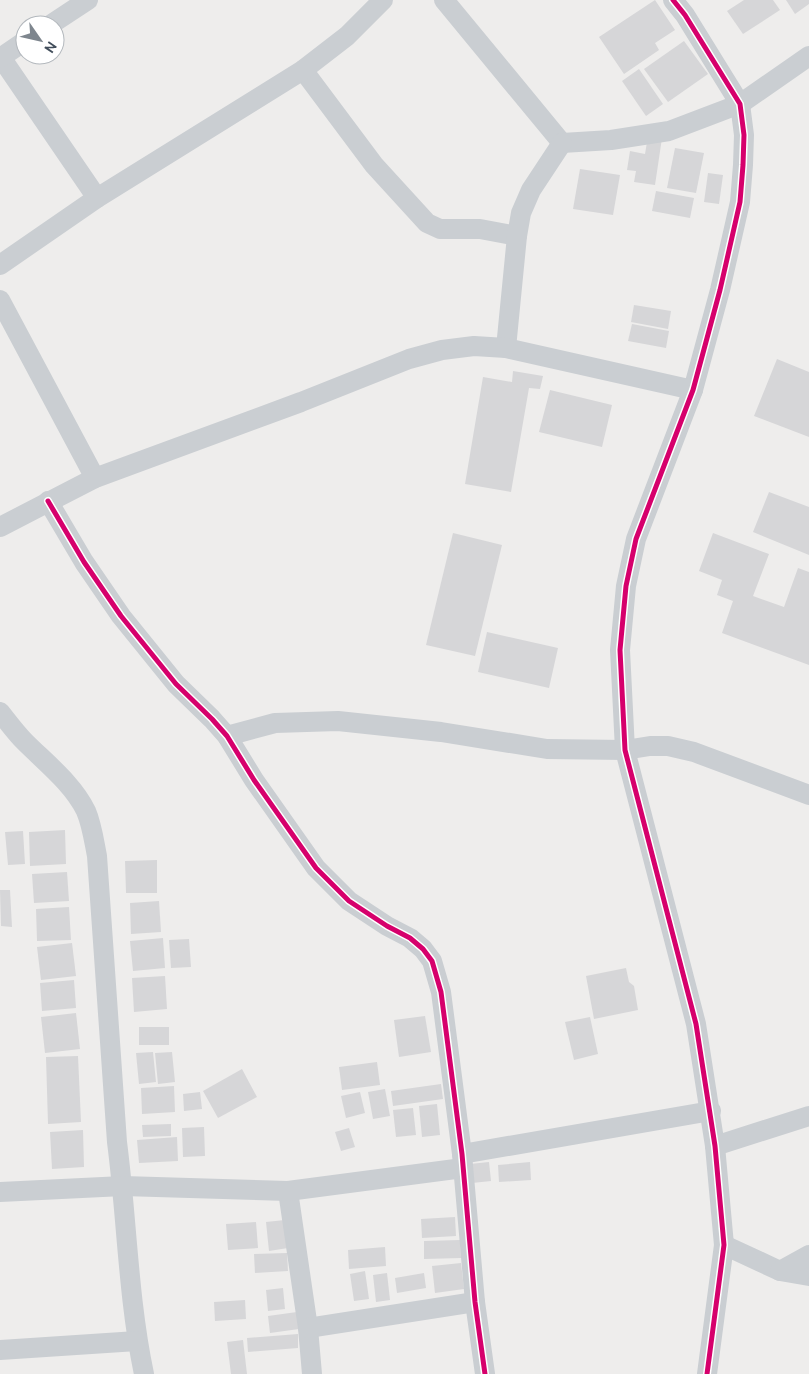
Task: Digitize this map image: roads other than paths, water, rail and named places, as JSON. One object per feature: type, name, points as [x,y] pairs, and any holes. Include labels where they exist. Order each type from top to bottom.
[{"type":"street","points":[[65,15],[88,0]]},
{"type":"street","points":[[0,265],[97,198],[303,70],[347,36],[383,0]]},
{"type":"street","points":[[444,0],[562,144]]},
{"type":"street","points":[[673,0],[685,15],[740,104],[744,135],[744,166],[740,202],[720,290],[693,390],[636,539],[626,586],[620,650],[624,750],[696,1024],[716,1146],[724,1245],[707,1374]]},
{"type":"street","points":[[15,47],[0,57],[97,198]]},
{"type":"street","points":[[562,144],[611,140],[669,131],[740,104],[809,56]]},
{"type":"street","points":[[303,70],[374,166],[427,223],[440,229],[480,229],[517,236]]},
{"type":"street","points":[[506,348],[521,213],[531,190],[562,144]]},
{"type":"street","points":[[0,300],[95,478]]},
{"type":"street","points":[[0,527],[95,478],[301,402],[409,359],[442,350],[474,346],[506,348],[693,390]]},
{"type":"street","points":[[48,501],[84,562],[121,616],[176,684],[227,736],[254,780],[316,868],[350,901],[423,948],[432,961],[441,992],[462,1161],[485,1374]]},
{"type":"street","points":[[0,712],[24,741],[54,770],[77,797],[86,812],[92,829],[97,856],[117,1142],[137,1341],[144,1374]]},
{"type":"street","points":[[227,736],[275,723],[338,721],[441,732],[547,749],[624,750],[650,746],[668,746],[694,752],[809,795]]},
{"type":"street","points":[[0,1192],[122,1186],[288,1191],[462,1161],[711,1111]]},
{"type":"street","points":[[716,1146],[809,1116]]},
{"type":"street","points":[[288,1191],[308,1328],[312,1374]]},
{"type":"street","points":[[724,1245],[780,1271],[809,1276]]},
{"type":"street","points":[[780,1271],[809,1255]]},
{"type":"street","points":[[308,1328],[476,1302]]},
{"type":"street","points":[[0,1350],[137,1341]]}]
